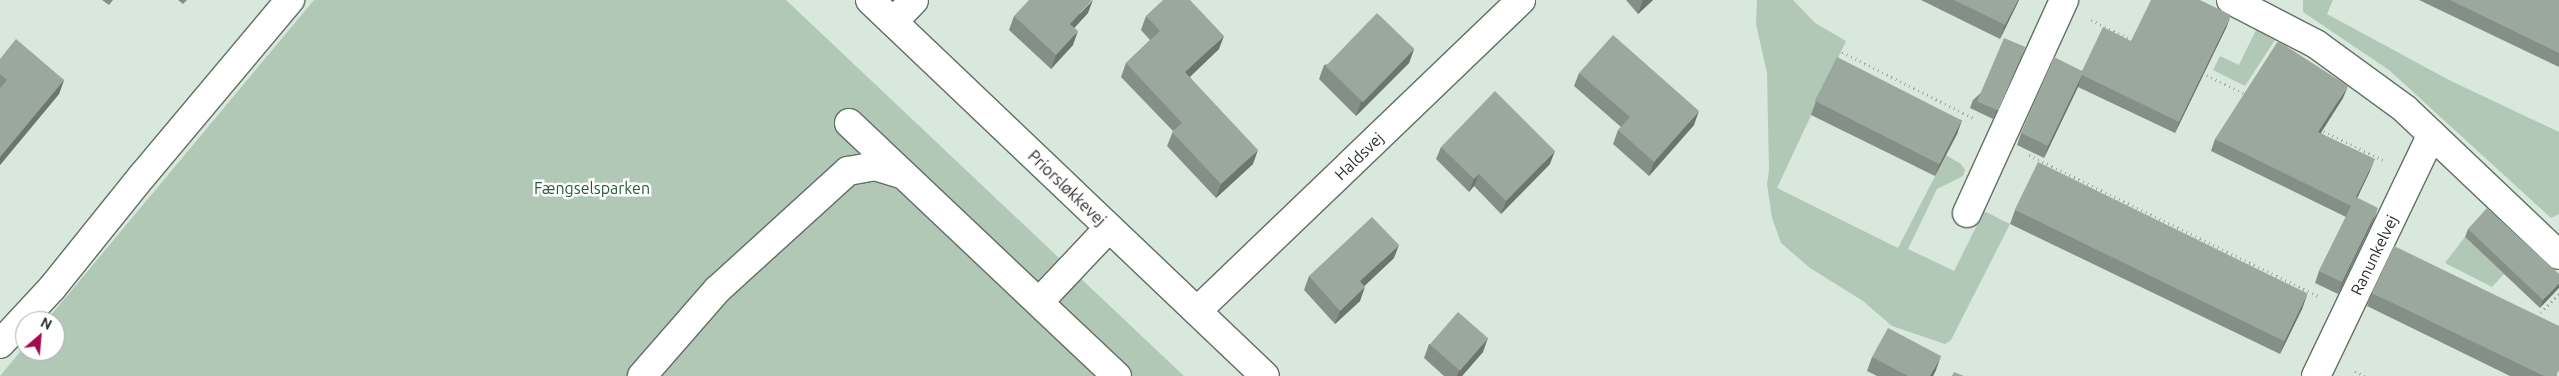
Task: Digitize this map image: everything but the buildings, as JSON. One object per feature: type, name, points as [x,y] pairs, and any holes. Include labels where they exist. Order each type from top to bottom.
[{"type":"street","points":[[0,344],[52,288],[143,175],[290,0]]},
{"type":"street","name":"Priorsløkkevej","points":[[870,0],[1265,376]]},
{"type":"street","points":[[893,22],[914,0]]},
{"type":"street","name":"Haldsvej","points":[[1197,311],[1522,0]]},
{"type":"street","points":[[2232,0],[2277,10],[2316,44],[2405,109],[2559,255]]},
{"type":"street","points":[[1967,213],[2063,3]]},
{"type":"street","points":[[849,123],[1117,376]]},
{"type":"street","name":"Ranunkelvej","points":[[2316,376],[2432,134]]},
{"type":"street","points":[[642,376],[717,290],[848,171],[875,166],[904,175]]},
{"type":"street","points":[[1039,302],[1109,228]]},
{"type":"path","points":[[2063,3],[2142,45]]},
{"type":"path","points":[[1842,52],[2002,137],[2348,310]]},
{"type":"path","points":[[2197,71],[2251,96]]},
{"type":"path","points":[[2314,127],[2413,174]]},
{"type":"path","points":[[2537,316],[2559,294]]},
{"type":"path","points":[[2529,312],[2545,320]]},
{"type":"green space","name":"Fængselsparken","points":[[314,0],[786,0],[1184,376],[0,376],[15,358],[15,361],[65,361],[65,311],[54,311]]},
{"type":"green space","points":[[1757,0],[1793,0],[1815,23],[1846,41],[1777,188],[1898,248],[1946,155],[1961,164],[1965,170],[1963,176],[1937,189],[1908,249],[1954,271],[1984,211],[2010,224],[1951,340],[1945,344],[1892,326],[1863,301],[1810,268],[1781,243],[1772,218],[1767,184],[1769,170],[1767,73],[1756,24]]},
{"type":"green space","points":[[2303,0],[2333,0],[2327,14],[2449,80],[2559,132],[2559,214],[2551,218],[2389,70],[2303,12]]},
{"type":"green space","points":[[2256,30],[2275,40],[2245,86],[2213,70],[2220,56],[2239,65]]},
{"type":"green space","points":[[2465,237],[2504,274],[2492,287],[2445,263]]}]
